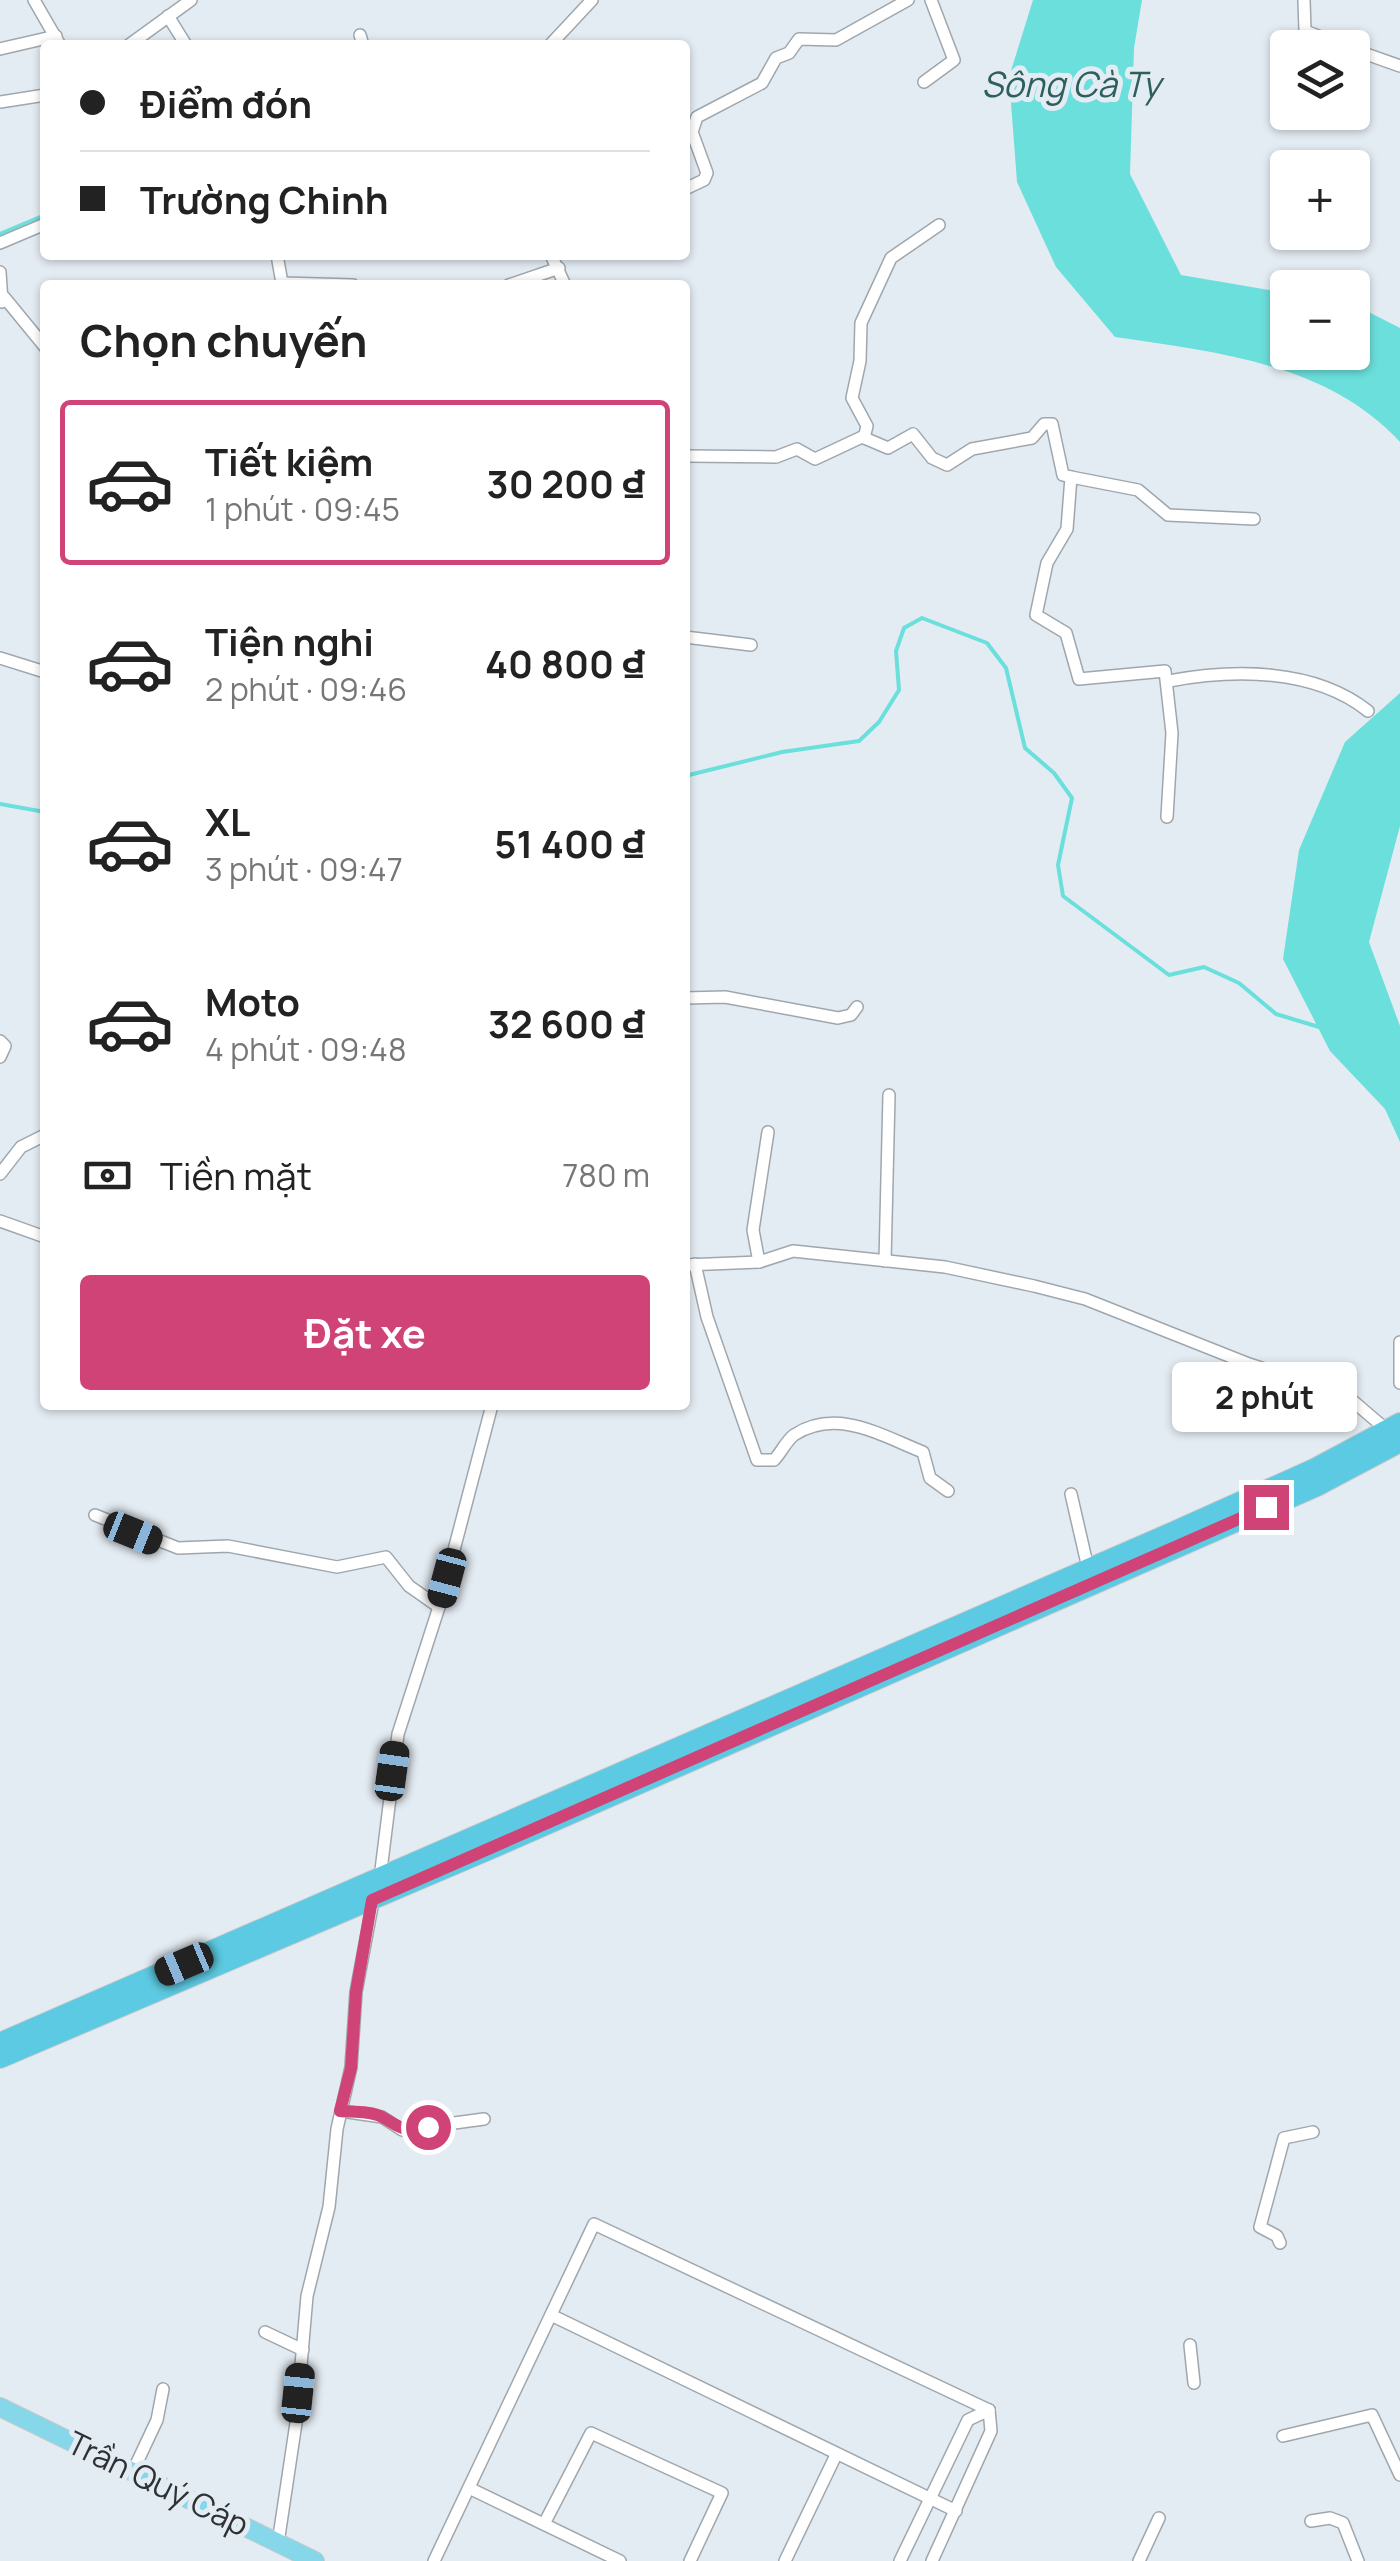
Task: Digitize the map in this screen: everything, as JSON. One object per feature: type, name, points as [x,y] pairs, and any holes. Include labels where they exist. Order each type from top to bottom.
[{"type":"highway","points":[[0,2043],[1396,1432]]},
{"type":"highway","points":[[0,2058],[372,1900],[1317,1486],[1396,1432]]},
{"type":"main road","name":"Trần Quý Cáp","points":[[0,2408],[315,2561]]},
{"type":"street","points":[[34,0],[58,40]]},
{"type":"street","points":[[136,40],[191,0]]},
{"type":"street","points":[[555,40],[592,0]]},
{"type":"street","points":[[690,187],[704,180],[707,173],[692,132],[698,117],[762,83],[776,58],[790,54],[798,39],[830,42],[908,0]]},
{"type":"street","points":[[924,82],[954,60],[931,0]]},
{"type":"street","points":[[1304,0],[1305,30]]},
{"type":"street","points":[[168,16],[183,40]]},
{"type":"street","points":[[0,49],[40,43]]},
{"type":"street","points":[[1370,55],[1400,66]]},
{"type":"street","points":[[0,102],[40,96]]},
{"type":"street","points":[[864,438],[867,426],[852,398],[861,355],[861,323],[893,254],[939,224]]},
{"type":"street","points":[[0,243],[40,226]]},
{"type":"street","points":[[555,260],[564,280]]},
{"type":"street","points":[[524,280],[560,268]]},
{"type":"street","points":[[0,272],[2,301],[40,342]]},
{"type":"street","points":[[690,456],[776,457],[797,449],[815,459],[864,438],[890,448],[914,434],[932,458],[947,465],[972,449],[1032,438],[1050,422],[1055,429],[1063,475],[1138,490],[1168,515],[1254,520]]},
{"type":"street","points":[[1071,477],[1067,529],[1047,562],[1036,615],[1066,634],[1079,679],[1165,670],[1172,733],[1167,817]]},
{"type":"street","points":[[690,638],[751,645]]},
{"type":"street","points":[[0,658],[40,670]]},
{"type":"street","points":[[1169,681],[1204,674],[1288,677],[1327,689],[1368,711]]},
{"type":"street","points":[[690,998],[726,997],[838,1018],[852,1015],[856,1007]]},
{"type":"street","points":[[0,1042],[5,1046],[0,1058]]},
{"type":"street","points":[[884,1261],[889,1095]]},
{"type":"street","points":[[759,1262],[752,1236],[768,1132]]},
{"type":"street","points":[[0,1174],[21,1147],[40,1138]]},
{"type":"street","points":[[0,1222],[40,1235]]},
{"type":"street","points":[[948,1491],[930,1478],[923,1452],[852,1423],[808,1429],[793,1436],[774,1460],[757,1460],[690,1264],[759,1262],[793,1250],[944,1267],[1085,1299],[1249,1364],[1347,1396],[1396,1432]]},
{"type":"street","points":[[1400,1342],[1400,1384]]},
{"type":"street","points":[[278,2543],[307,2296],[329,2207],[340,2111],[351,2068],[356,1992],[372,1900],[380,1877],[397,1742],[439,1607],[491,1410]]},
{"type":"street","points":[[1071,1494],[1088,1568]]},
{"type":"street","points":[[95,1515],[178,1548],[228,1546],[337,1567],[386,1557],[409,1586],[439,1607]]},
{"type":"street","points":[[340,2111],[382,2116],[392,2128],[402,2130],[484,2118]]},
{"type":"street","points":[[1280,2243],[1277,2236],[1260,2228],[1270,2176],[1279,2164],[1284,2138],[1313,2132]]},
{"type":"street","points":[[434,2561],[594,2224],[989,2410]]},
{"type":"street","points":[[551,2315],[956,2511]]},
{"type":"street","points":[[265,2332],[303,2350]]},
{"type":"street","points":[[1190,2344],[1194,2383]]},
{"type":"street","points":[[133,2471],[157,2420],[162,2390]]},
{"type":"street","points":[[900,2561],[968,2420],[989,2410]]},
{"type":"street","points":[[932,2561],[991,2431],[989,2410]]},
{"type":"street","points":[[1283,2436],[1372,2415],[1400,2475]]},
{"type":"street","points":[[544,2524],[591,2433],[722,2493],[690,2561]]},
{"type":"street","points":[[785,2561],[836,2455]]},
{"type":"street","points":[[469,2488],[620,2561]]},
{"type":"street","points":[[1139,2561],[1159,2518]]},
{"type":"street","points":[[1310,2521],[1330,2518],[1343,2522],[1358,2561]]},
{"type":"water","name":"Sông Cà Ty","points":[[1033,0],[1142,0],[1134,48],[1130,174],[1181,275],[1270,290],[1270,367],[1115,337],[1056,267],[1017,182],[1009,77]]},
{"type":"water","name":"Sông Cà Ty","points":[[1370,313],[1400,328],[1400,442],[1371,415],[1304,378],[1280,370],[1370,370]]},
{"type":"water","points":[[1400,693],[1400,826],[1369,942],[1400,1026],[1400,1142],[1385,1109],[1330,1051],[1283,959],[1299,850],[1345,742]]},
{"type":"waterway","points":[[0,234],[40,217]]},
{"type":"waterway","points":[[690,775],[782,752],[859,741],[879,722],[899,690],[896,651],[904,628],[922,618],[987,643],[1006,668],[1025,748],[1054,773],[1072,798],[1058,865],[1063,896],[1169,975],[1204,967],[1239,983],[1276,1014],[1319,1027]]},
{"type":"waterway","points":[[0,804],[40,811]]},
{"type":"route","points":[[428,2127],[402,2130],[392,2128],[382,2116],[340,2111],[351,2068],[356,1992],[372,1922],[372,1900],[1266,1507]]}]
